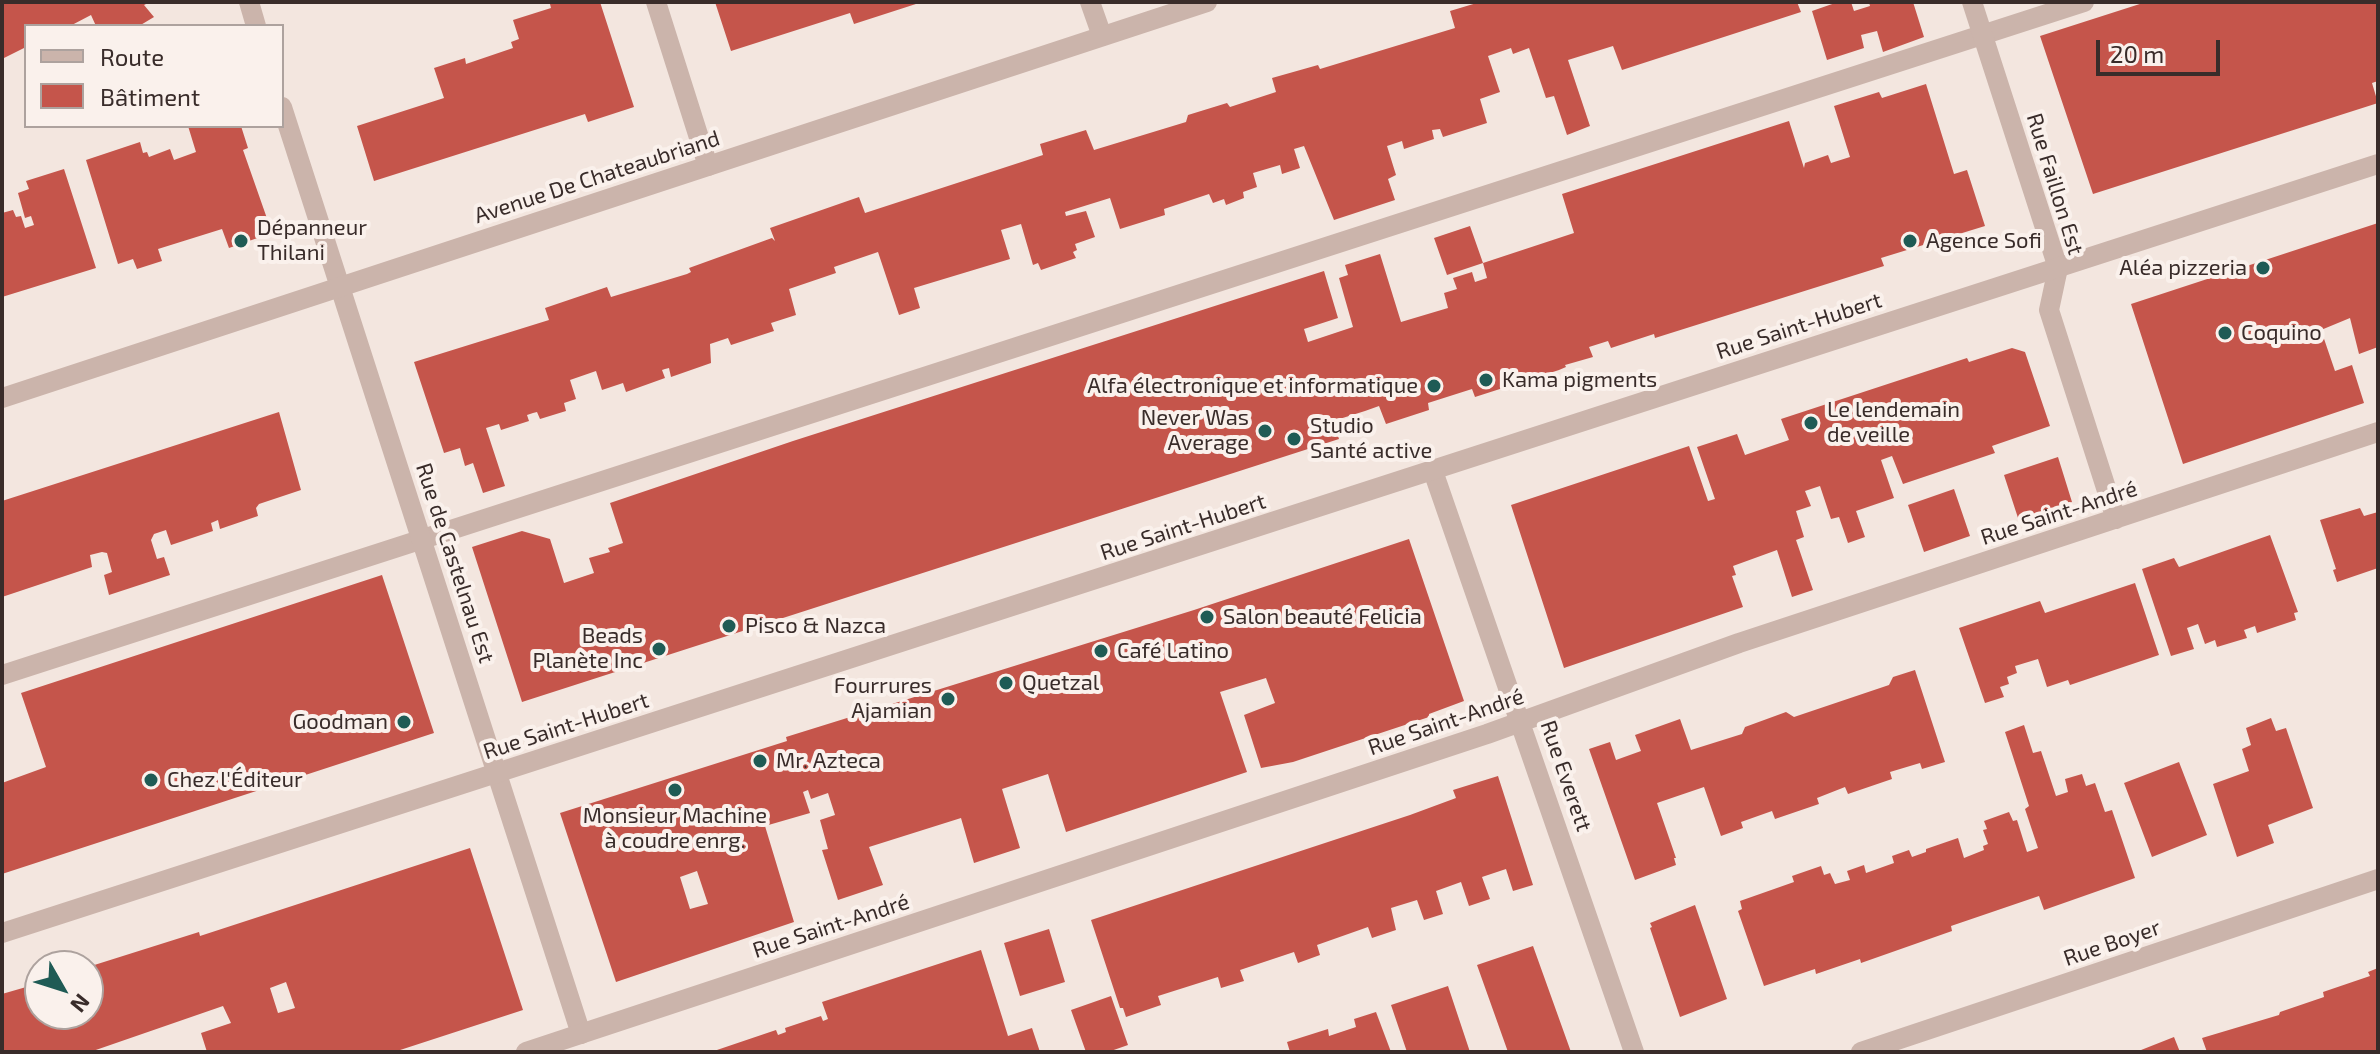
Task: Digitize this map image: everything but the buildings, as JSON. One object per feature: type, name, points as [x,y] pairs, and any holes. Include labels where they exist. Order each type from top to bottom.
[{"type":"street","points":[[249,2],[255,24]]},
{"type":"street","points":[[656,2],[708,166]]},
{"type":"street","points":[[1090,2],[1102,36]]},
{"type":"street","name":"Avenue De Chateaubriand","points":[[2,398],[1207,2]]},
{"type":"street","name":"Rue Faillon Est","points":[[1972,2],[2058,268],[2049,310],[2116,519]]},
{"type":"street","points":[[2,675],[2084,2]]},
{"type":"street","name":"Rue de Castelnau Est","points":[[284,113],[581,1034]]},
{"type":"street","name":"Rue Saint-Hubert","points":[[2,933],[2378,164]]},
{"type":"street","name":"Rue Saint-André","points":[[526,1052],[1522,722],[1739,643],[2378,432]]},
{"type":"street","name":"Rue Everett","points":[[1433,471],[1634,1052]]},
{"type":"street","name":"Rue Boyer","points":[[1861,1052],[2378,879]]},
{"type":"place","name":"Dépanneur Thilani","points":[[241,241]]},
{"type":"place","name":"Agence Sofi","points":[[1910,241]]},
{"type":"place","name":"Aléa pizzeria","points":[[2263,268]]},
{"type":"place","name":"Coquino","points":[[2225,333]]},
{"type":"place","name":"Kama pigments","points":[[1486,380]]},
{"type":"place","name":"Alfa électronique et informatique","points":[[1434,386]]},
{"type":"place","name":"Le lendemain de veille","points":[[1811,423]]},
{"type":"place","name":"Never Was Average","points":[[1265,431]]},
{"type":"place","name":"Studio Santé active","points":[[1294,439]]},
{"type":"place","name":"Salon beauté Felicia","points":[[1207,617]]},
{"type":"place","name":"Pisco & Nazca","points":[[729,626]]},
{"type":"place","name":"Beads Planète Inc","points":[[659,649]]},
{"type":"place","name":"Café Latino","points":[[1101,651]]},
{"type":"place","name":"Quetzal","points":[[1006,683]]},
{"type":"place","name":"Fourrures Ajamian","points":[[948,699]]},
{"type":"place","name":"Goodman","points":[[404,722]]},
{"type":"place","name":"Mr. Azteca","points":[[760,761]]},
{"type":"place","name":"Chez l'Éditeur","points":[[151,780]]},
{"type":"place","name":"Monsieur Machine à coudre enrg.","points":[[675,790]]}]
